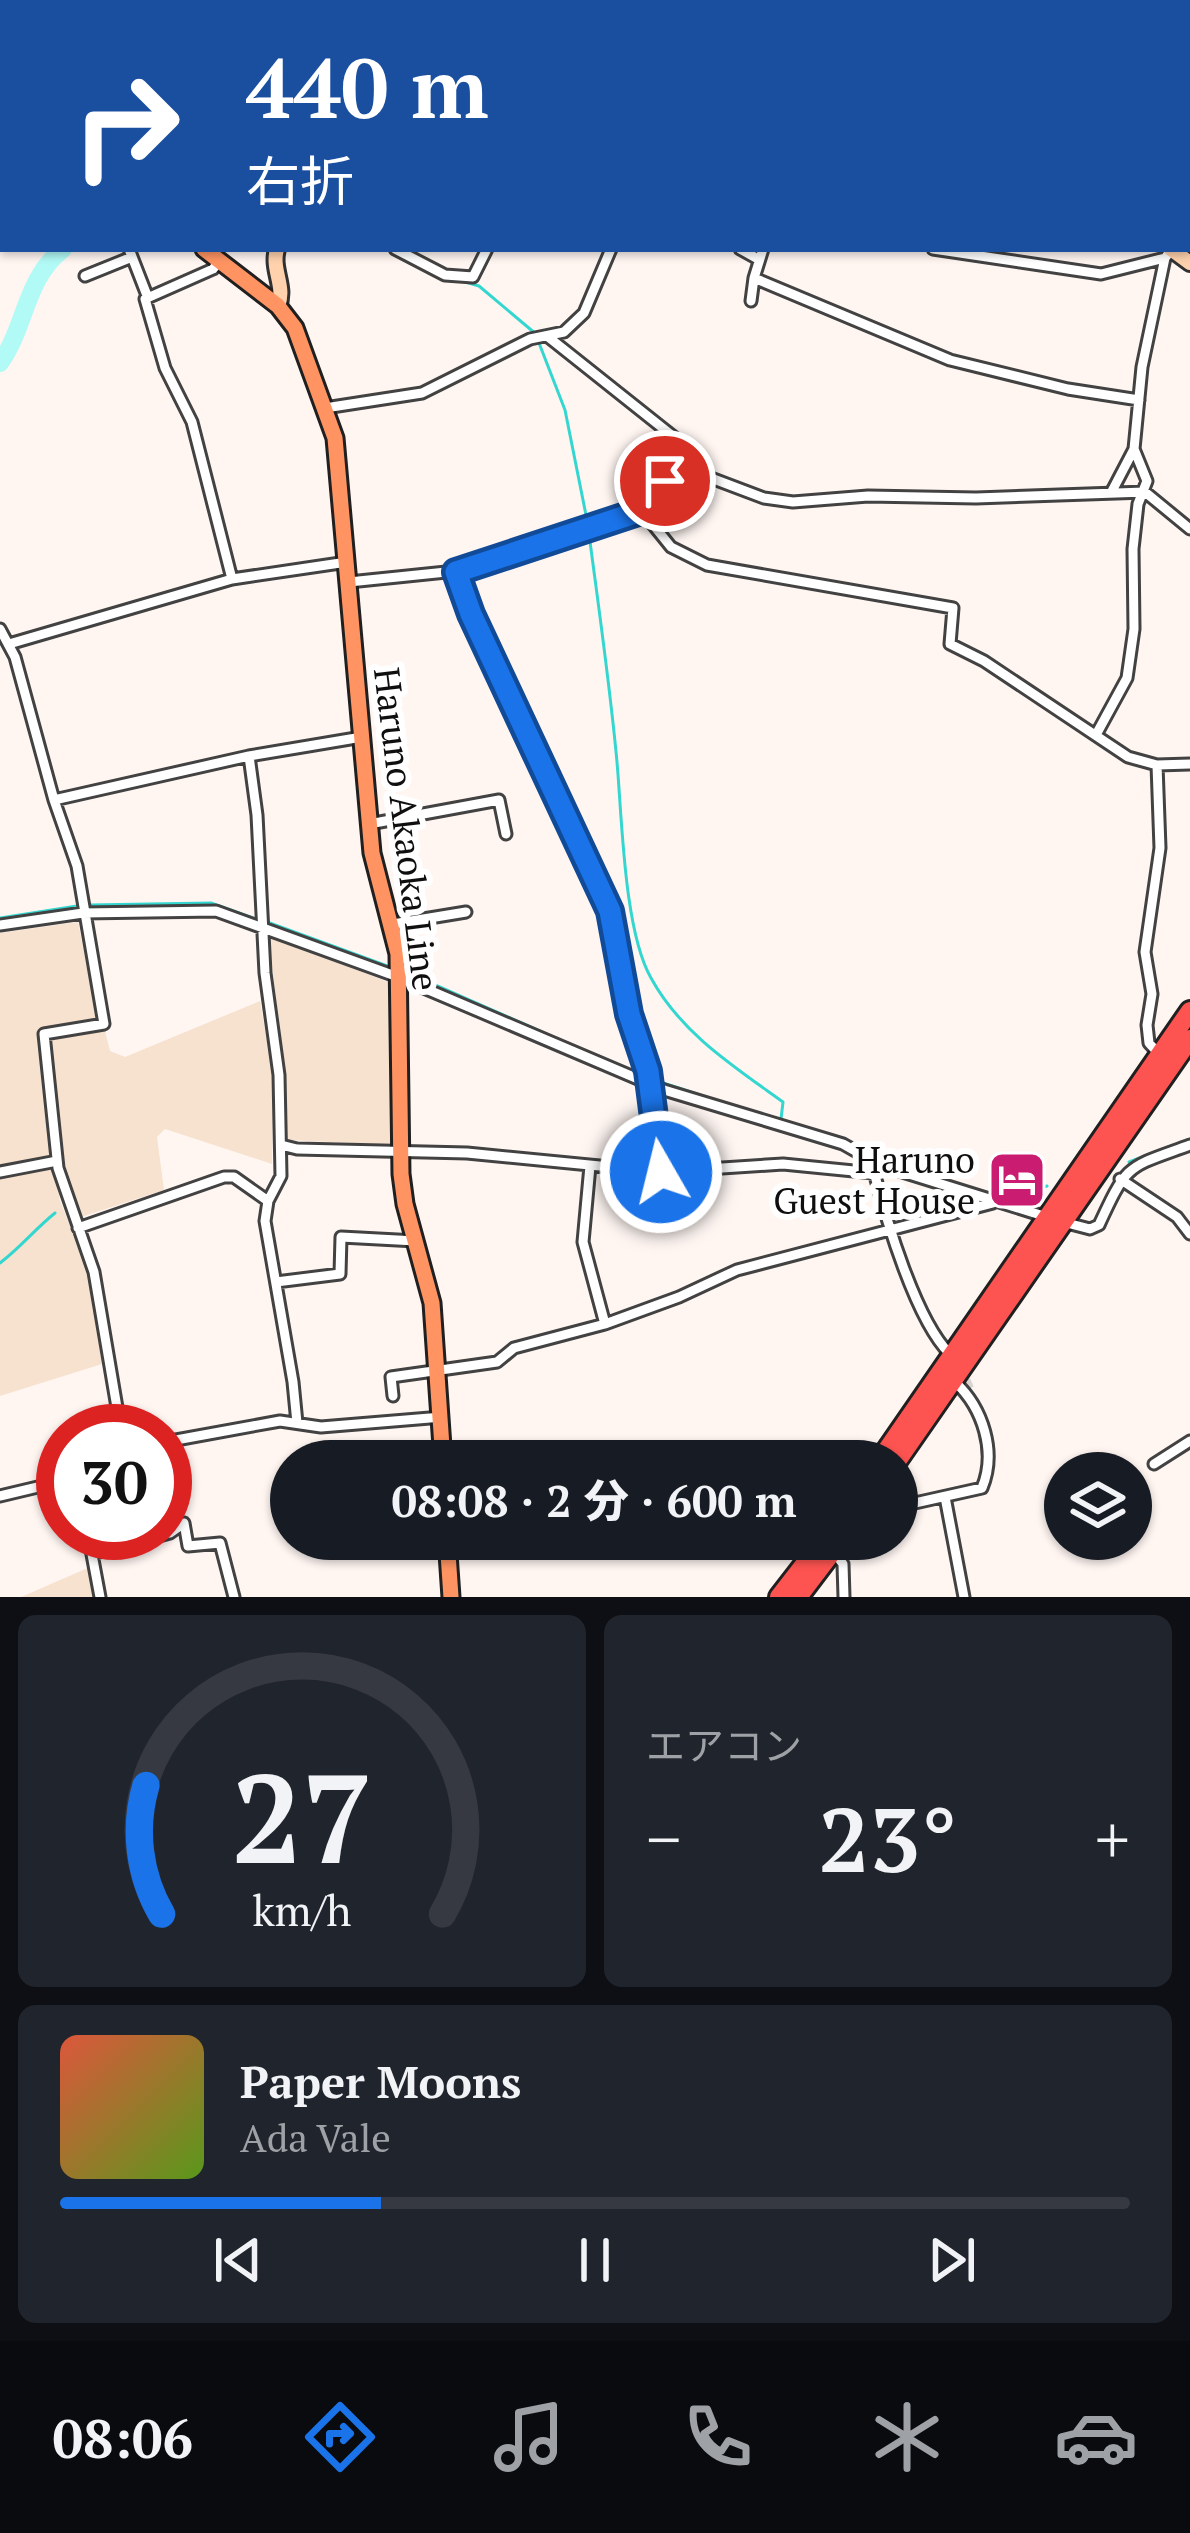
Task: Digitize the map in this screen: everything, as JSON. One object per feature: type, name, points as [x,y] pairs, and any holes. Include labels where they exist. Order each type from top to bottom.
[{"type":"highway","points":[[915,1440],[962,1384],[1056,1220],[1190,1011]]},
{"type":"highway","points":[[892,1440],[948,1346],[1056,1220],[1190,1039]]},
{"type":"highway","points":[[779,1597],[816,1560]]},
{"type":"highway","points":[[799,1597],[822,1560]]},
{"type":"main road","name":"Haruno Akaoka Line","points":[[207,252],[278,306],[295,328],[325,408],[339,465],[372,853],[394,924],[405,1204],[432,1303],[443,1440]]},
{"type":"main road","points":[[277,252],[282,296],[278,306]]},
{"type":"main road","points":[[1169,252],[1190,263]]},
{"type":"main road","points":[[448,1560],[451,1597]]},
{"type":"street","points":[[401,252],[445,274],[473,277],[486,252]]},
{"type":"street","points":[[325,408],[422,393],[530,339],[564,332],[576,324],[610,252]]},
{"type":"street","points":[[953,252],[1101,274],[1169,252],[1139,400],[1134,449],[1111,494]]},
{"type":"street","points":[[85,276],[131,253],[148,298]]},
{"type":"street","points":[[751,301],[761,254]]},
{"type":"street","points":[[219,262],[145,299],[165,368],[192,422],[232,580]]},
{"type":"street","points":[[754,278],[950,360],[1139,400]]},
{"type":"street","points":[[545,336],[684,446]]},
{"type":"street","points":[[1097,733],[1127,677],[1134,629],[1133,549],[1138,504],[1147,481],[1134,449]]},
{"type":"street","points":[[349,582],[456,572],[641,511],[681,460],[711,478],[764,498],[793,502],[868,496],[1145,492],[1190,529]]},
{"type":"street","points":[[641,511],[671,547],[707,565],[953,608],[950,644],[984,661],[1129,757],[1157,765],[1190,764]]},
{"type":"street","points":[[9,644],[232,580],[347,562]]},
{"type":"street","points":[[456,572],[471,614],[610,911],[629,1014],[649,1083],[661,1172]]},
{"type":"street","points":[[0,629],[9,644],[77,866],[104,1024],[44,1034],[64,1193],[94,1272],[116,1404]]},
{"type":"street","points":[[54,800],[249,756],[362,737]]},
{"type":"street","points":[[249,756],[279,1075],[281,1176],[265,1221],[297,1424]]},
{"type":"street","points":[[1157,765],[1160,848],[1145,952],[1152,994],[1149,1043],[1159,1054]]},
{"type":"street","points":[[369,824],[499,800],[506,834]]},
{"type":"street","points":[[0,926],[83,913],[200,909],[398,977],[649,1083],[843,1144],[872,1160],[993,1203],[1090,1229],[1099,1225],[1120,1179],[1138,1164],[1190,1145]]},
{"type":"street","points":[[394,924],[466,912]]},
{"type":"street","points":[[281,1145],[661,1172],[783,1164],[874,1173]]},
{"type":"street","points":[[872,1160],[890,1228],[921,1304],[946,1351],[948,1346],[927,1304],[921,1304]]},
{"type":"street","points":[[0,1172],[58,1161]]},
{"type":"street","points":[[590,1166],[583,1242],[605,1324]]},
{"type":"street","points":[[78,1228],[224,1177],[234,1177],[268,1202]]},
{"type":"street","points":[[1120,1179],[1177,1217],[1190,1234]]},
{"type":"street","points":[[392,1396],[391,1377],[497,1362],[514,1348],[605,1324],[737,1270],[993,1203]]},
{"type":"street","points":[[276,1282],[340,1274],[341,1238],[416,1240]]},
{"type":"street","points":[[918,1503],[982,1489],[987,1477],[987,1437],[962,1384]]},
{"type":"street","points":[[962,1384],[981,1420]]},
{"type":"street","points":[[192,1437],[280,1421],[320,1427],[442,1417]]},
{"type":"street","points":[[1154,1464],[1190,1441]]},
{"type":"street","points":[[0,1496],[36,1487]]},
{"type":"street","points":[[945,1497],[964,1597]]},
{"type":"street","points":[[192,1546],[220,1543],[234,1597]]},
{"type":"street","points":[[93,1560],[100,1597]]},
{"type":"street","points":[[841,1560],[844,1597]]},
{"type":"shaded area","points":[[78,922],[97,1018],[39,1028],[50,1157],[0,1165],[0,933]]},
{"type":"shaded area","points":[[268,935],[390,983],[397,1145],[287,1140],[285,1069]]},
{"type":"shaded area","points":[[260,1001],[273,1074],[272,1164],[165,1129],[157,1137],[164,1190],[81,1217],[63,1170],[50,1039],[105,1031],[110,1051],[125,1057]]},
{"type":"shaded area","points":[[54,1168],[60,1201],[88,1271],[102,1364],[0,1396],[0,1178]]},
{"type":"shaded area","points":[[90,1567],[94,1597],[21,1597]]},
{"type":"waterway","points":[[0,363],[33,288],[60,252]]},
{"type":"waterway","points":[[462,281],[479,286],[536,334]]},
{"type":"waterway","points":[[539,343],[565,410],[588,525]]},
{"type":"waterway","points":[[589,534],[626,873],[642,958],[677,1016],[783,1102],[781,1119]]},
{"type":"waterway","points":[[89,905],[211,903],[256,919]]},
{"type":"waterway","points":[[0,918],[77,906]]},
{"type":"waterway","points":[[267,922],[390,967]]},
{"type":"waterway","points":[[404,971],[637,1074]]},
{"type":"waterway","points":[[654,1080],[746,1110]]},
{"type":"waterway","points":[[1129,1162],[1190,1139]]},
{"type":"waterway","points":[[870,1152],[885,1162]]},
{"type":"waterway","points":[[997,1197],[1047,1186]]},
{"type":"waterway","points":[[0,1263],[55,1213]]},
{"type":"tunnel","points":[[960,1368],[970,1389]]},
{"type":"place","name":"Haruno Guest House","points":[[1017,1180]]},
{"type":"route","points":[[661,1172],[648,1071],[629,1014],[610,911],[471,614],[456,572],[641,511],[665,481]]}]
